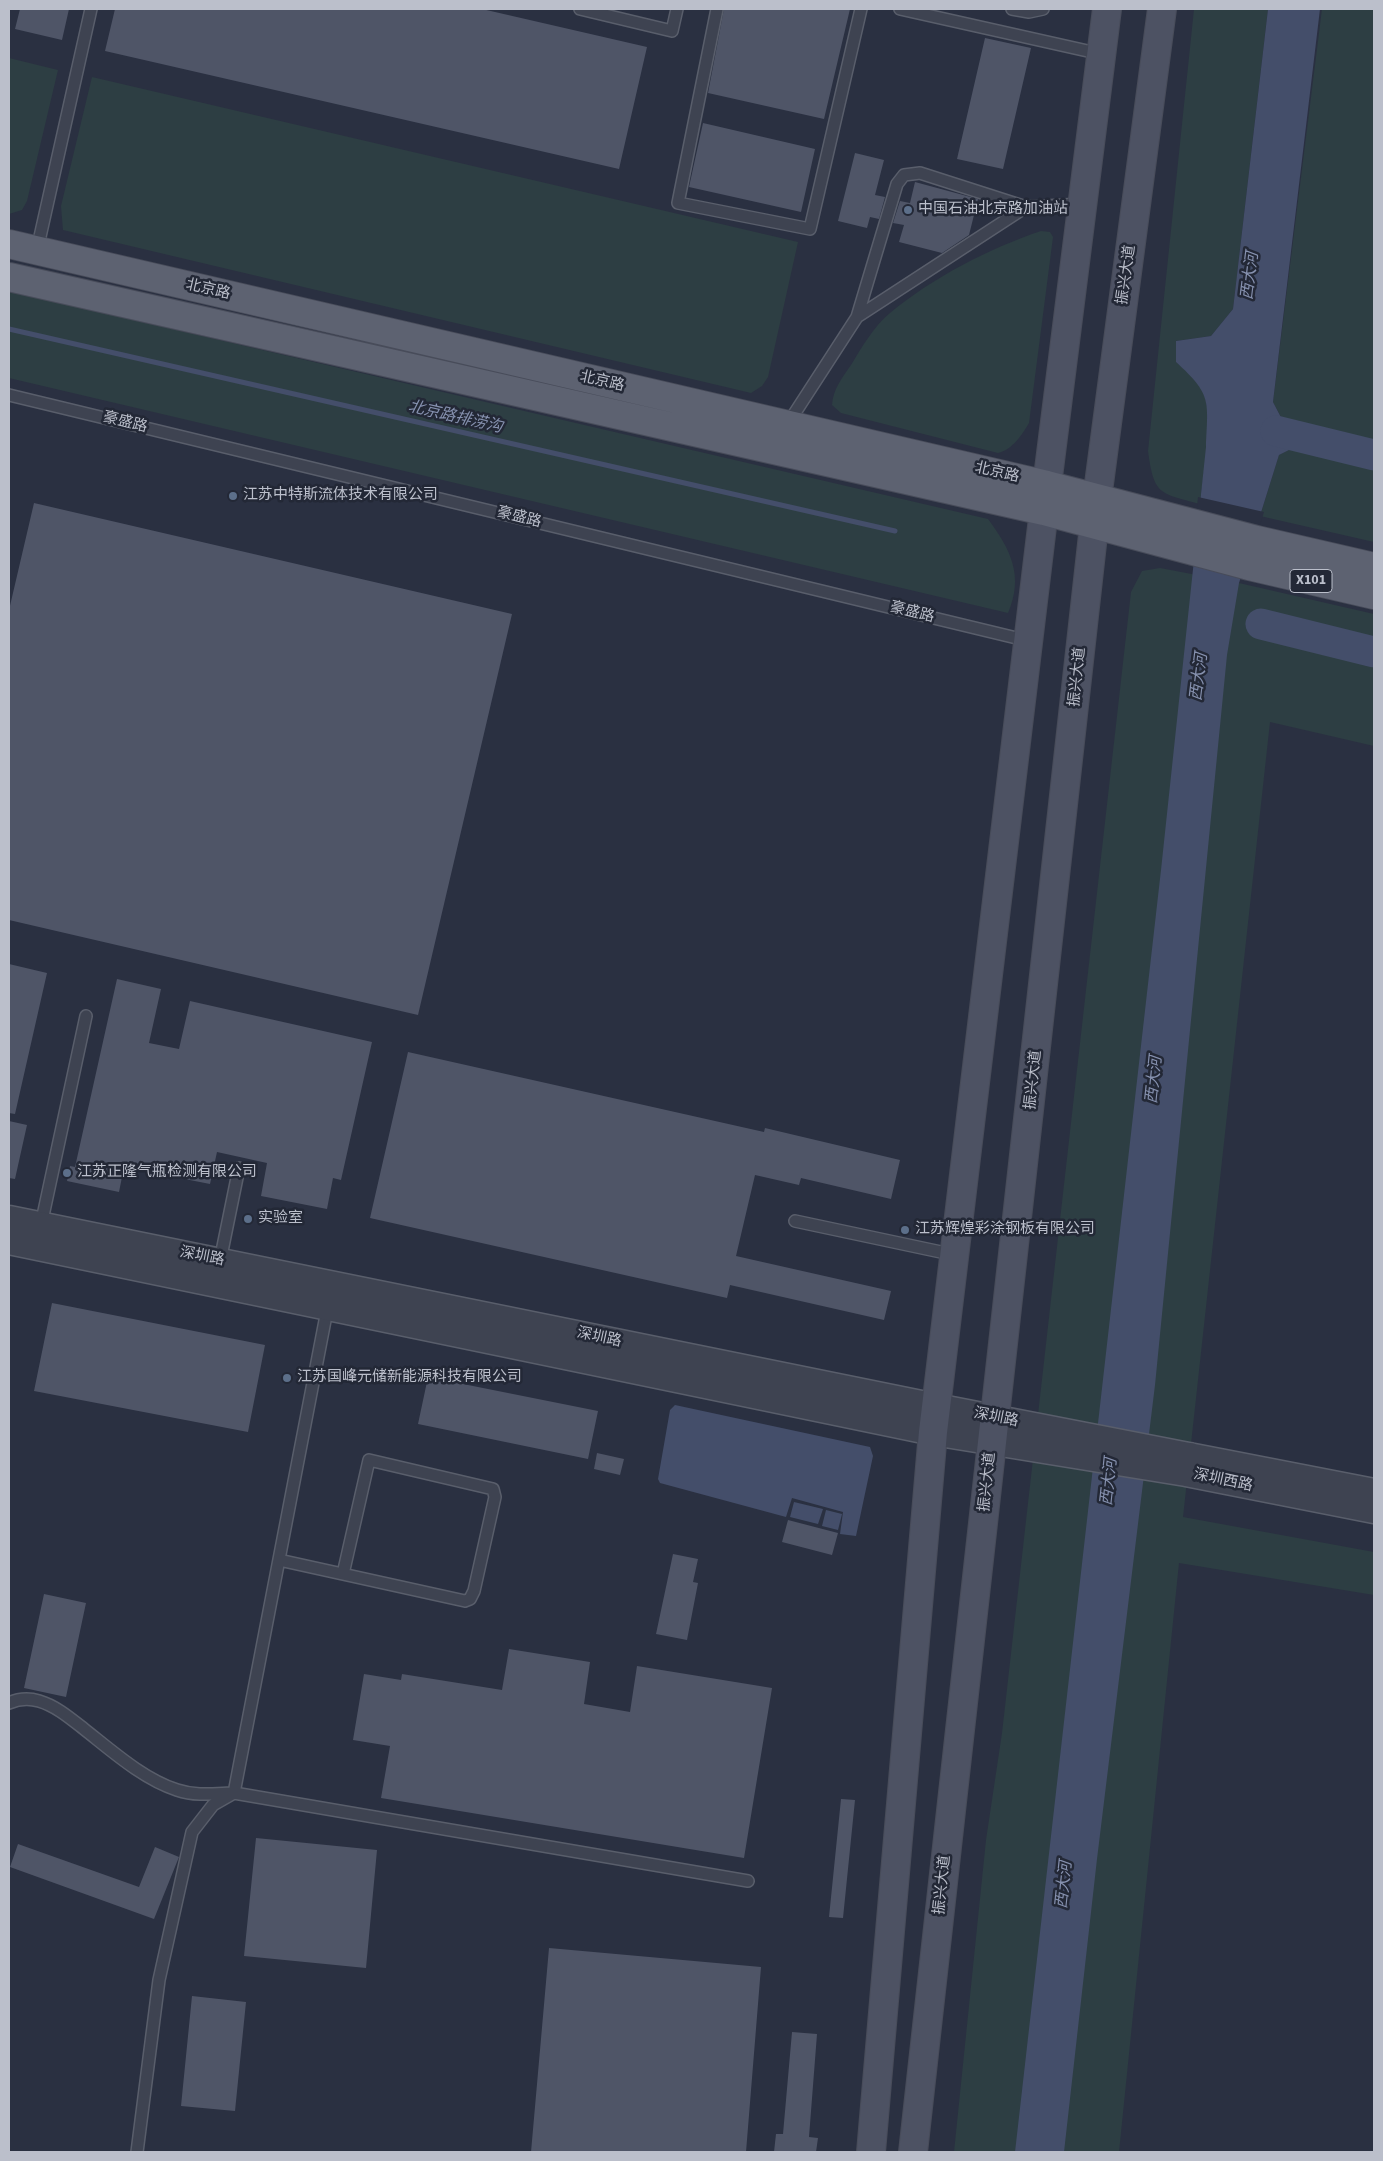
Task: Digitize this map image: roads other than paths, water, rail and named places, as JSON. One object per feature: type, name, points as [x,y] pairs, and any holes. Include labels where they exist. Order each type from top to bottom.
[{"type":"main road","points":[[871,2152],[934,1420],[1045,498],[1107,9]]},
{"type":"main road","name":"振兴大道","points":[[913,2152],[1096,511],[1162,9]]},
{"type":"main road","name":"北京路","points":[[9,244],[787,425],[1096,511],[1195,524],[1374,567]]},
{"type":"main road","name":"北京路","points":[[9,277],[1045,498]]},
{"type":"main road","name":"北京路","points":[[1096,511],[1192,550],[1249,566],[1374,595]]},
{"type":"street","name":"深圳路","points":[[9,1219],[220,1261],[330,1295]]},
{"type":"street","name":"深圳路","points":[[9,1241],[330,1295],[934,1420],[1184,1464]]},
{"type":"street","name":"深圳西路","points":[[1184,1464],[1374,1492]]},
{"type":"street","name":"深圳西路","points":[[1184,1464],[1374,1510]]},
{"type":"lane","points":[[37,250],[92,9]]},
{"type":"lane","points":[[580,9],[672,31],[677,9]]},
{"type":"lane","points":[[717,9],[678,203],[810,229],[861,9]]},
{"type":"lane","points":[[900,9],[1102,54]]},
{"type":"lane","points":[[1012,9],[1029,12],[1043,9]]},
{"type":"lane","points":[[787,425],[857,317],[897,184],[904,175],[920,173],[1026,207],[1082,204]]},
{"type":"lane","points":[[857,317],[1026,207]]},
{"type":"lane","name":"豪盛路","points":[[9,395],[1028,640]]},
{"type":"lane","points":[[41,1225],[86,1016]]},
{"type":"lane","points":[[220,1261],[239,1168]]},
{"type":"lane","points":[[795,1221],[955,1255]]},
{"type":"lane","points":[[137,2152],[159,1980],[192,1832],[213,1805],[234,1793],[330,1295]]},
{"type":"lane","points":[[279,1560],[465,1601],[474,1592],[495,1497],[493,1489],[369,1460],[343,1574]]},
{"type":"lane","points":[[9,1703],[18,1699],[38,1701],[53,1707],[134,1766],[176,1790],[197,1796],[234,1793],[748,1880]]},
{"type":"water","name":"西大河","points":[[1268,9],[1320,9],[1273,402],[1286,427],[1321,434],[1318,442],[1295,447],[1279,455],[1239,583],[1227,655],[1155,1385],[1097,1859],[1064,2152],[1015,2152],[1161,870],[1206,447],[1207,408],[1205,399],[1196,383],[1176,362],[1176,341],[1211,336],[1233,309]]},
{"type":"water","points":[[675,1405],[870,1447],[873,1456],[856,1536],[840,1534],[843,1512],[792,1498],[786,1517],[660,1483],[658,1479],[670,1410]]},
{"type":"water","points":[[794,1502],[823,1509],[818,1524],[790,1517]]},
{"type":"water","points":[[826,1510],[842,1514],[838,1530],[822,1526]]},
{"type":"waterway","name":"北京路排涝沟","points":[[9,329],[895,531]]},
{"type":"waterway","points":[[1276,431],[1374,455]]},
{"type":"waterway","points":[[1261,624],[1374,652]]},
{"type":"place","name":"中国石油北京路加油站","points":[[908,210]]},
{"type":"place","name":"江苏中特斯流体技术有限公司","points":[[233,496]]},
{"type":"place","name":"江苏正隆气瓶检测有限公司","points":[[67,1173]]},
{"type":"place","name":"实验室","points":[[248,1219]]},
{"type":"place","name":"江苏辉煌彩涂钢板有限公司","points":[[905,1230]]},
{"type":"place","name":"江苏国峰元储新能源科技有限公司","points":[[287,1378]]}]
